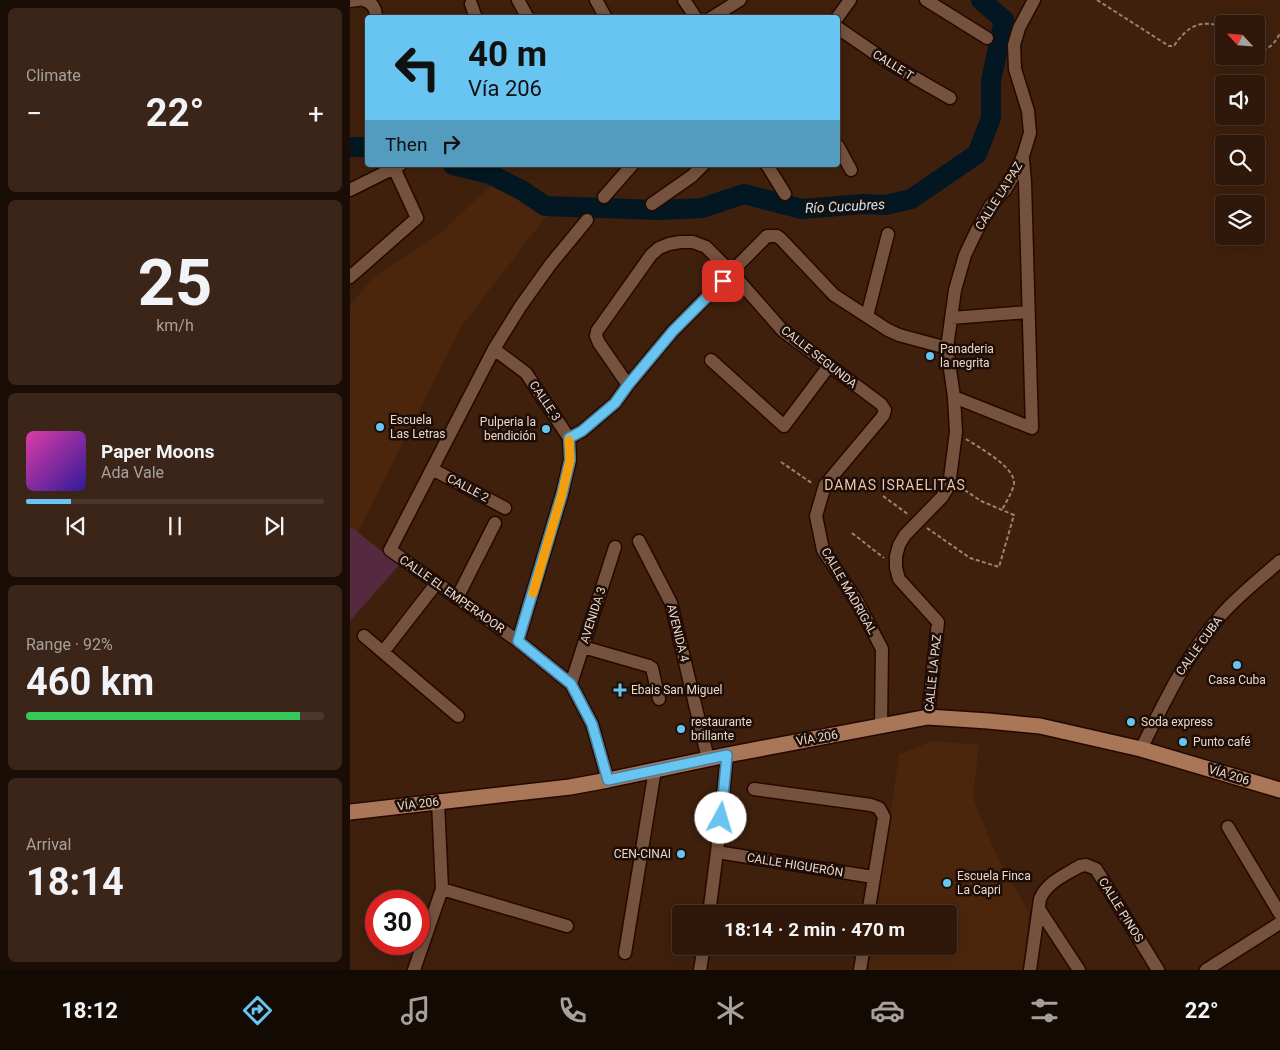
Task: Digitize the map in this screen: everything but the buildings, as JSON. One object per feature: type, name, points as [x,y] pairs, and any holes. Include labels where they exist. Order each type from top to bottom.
[{"type":"main road","name":"VÍA 206","points":[[350,812],[570,787],[928,717],[1040,726],[1141,749],[1280,790]]},
{"type":"street","points":[[350,1],[358,0]]},
{"type":"street","points":[[363,0],[372,5],[376,15]]},
{"type":"street","points":[[518,0],[523,15]]},
{"type":"street","points":[[596,0],[604,15]]},
{"type":"street","points":[[684,0],[694,15]]},
{"type":"street","points":[[716,15],[740,0]]},
{"type":"street","points":[[839,15],[850,0]]},
{"type":"street","points":[[926,0],[987,38]]},
{"type":"street","name":"CALLE LA PAZ","points":[[928,717],[938,622],[899,579],[896,568],[896,556],[899,545],[905,535],[942,497],[949,486],[956,432],[954,397],[947,348],[955,290],[965,255],[991,206],[1005,190],[1023,156],[1030,133],[1028,111],[1015,69],[1014,45],[1019,28],[1034,0]]},
{"type":"street","points":[[471,4],[475,15]]},
{"type":"street","name":"CALLE T","points":[[840,29],[889,63],[950,98]]},
{"type":"street","points":[[840,150],[851,170]]},
{"type":"street","points":[[954,397],[1032,428],[1023,156]]},
{"type":"street","points":[[350,190],[395,167]]},
{"type":"street","points":[[350,277],[417,218],[397,167]]},
{"type":"street","points":[[604,198],[630,167]]},
{"type":"street","points":[[652,204],[692,176],[701,167]]},
{"type":"street","points":[[768,167],[785,194]]},
{"type":"street","name":"CALLE EL EMPERADOR","points":[[586,220],[520,307],[494,349],[390,550],[518,641],[571,684],[592,724],[608,780]]},
{"type":"street","points":[[867,316],[888,234]]},
{"type":"street","points":[[518,641],[562,494],[570,460],[569,438],[582,431],[615,403],[673,331],[767,236],[776,236],[781,239],[834,295],[888,330],[947,348]]},
{"type":"street","name":"CALLE SEGUNDA","points":[[628,385],[599,343],[596,336],[597,331],[659,248],[669,244],[692,242],[706,247],[732,273],[783,331],[881,404],[885,410],[883,416]]},
{"type":"street","points":[[951,318],[1028,312]]},
{"type":"street","name":"CALLE 3","points":[[494,349],[526,373],[569,438]]},
{"type":"street","points":[[711,360],[784,426],[829,366]]},
{"type":"street","name":"CALLE MADRIGAL","points":[[882,727],[882,649],[857,601],[823,550],[816,516],[825,485],[883,416]]},
{"type":"street","name":"CALLE 2","points":[[432,468],[505,508]]},
{"type":"street","points":[[457,598],[495,523]]},
{"type":"street","name":"AVENIDA 4","points":[[640,541],[672,604],[708,759]]},
{"type":"street","name":"AVENIDA 3","points":[[571,684],[615,547]]},
{"type":"street","name":"CALLE CUBA","points":[[1141,749],[1172,685],[1193,652],[1223,613],[1280,561]]},
{"type":"street","points":[[383,652],[436,584]]},
{"type":"street","points":[[364,636],[458,716]]},
{"type":"street","points":[[583,647],[652,668],[659,699]]},
{"type":"street","points":[[710,905],[727,755]]},
{"type":"street","points":[[625,953],[655,770]]},
{"type":"street","points":[[754,789],[871,805],[880,808],[884,817],[869,905]]},
{"type":"street","points":[[414,970],[442,889],[438,802]]},
{"type":"street","points":[[1228,828],[1280,914]]},
{"type":"street","name":"CALLE HIGUERÓN","points":[[717,852],[873,878]]},
{"type":"street","name":"CALLE PINOS","points":[[1030,970],[1040,899],[1043,891],[1080,866],[1096,868],[1158,970]]},
{"type":"street","points":[[442,889],[567,926]]},
{"type":"street","points":[[1039,909],[1079,970]]},
{"type":"street","points":[[1206,970],[1224,965],[1280,923]]},
{"type":"street","points":[[700,970],[702,955]]},
{"type":"street","points":[[860,970],[862,955]]},
{"type":"path","points":[[1097,0],[1169,46],[1174,46],[1184,34],[1200,23],[1215,24]]},
{"type":"path","points":[[1265,49],[1276,41],[1280,33]]},
{"type":"path","points":[[956,432],[1003,464],[1013,476],[1014,483],[1002,510]]},
{"type":"path","points":[[781,462],[823,491]]},
{"type":"path","points":[[883,496],[970,558],[999,567],[1014,515],[981,501],[950,480]]},
{"type":"path","points":[[852,533],[896,568]]},
{"type":"shaded area","name":"Escuela Las Letras","points":[[493,184],[548,214],[461,327],[358,532],[350,526],[350,305],[373,278],[441,232]]},
{"type":"shaded area","points":[[350,526],[399,565],[350,621]]},
{"type":"shaded area","name":"Escuela Finca La Capri","points":[[932,741],[979,745],[973,797],[995,852],[1029,913],[1023,970],[869,970],[871,955],[957,955],[957,905],[877,905],[899,755]]},
{"type":"waterway","name":"Río Cucubres","points":[[461,167],[490,174],[523,191],[545,206],[660,210],[702,208],[744,194],[802,209],[863,204],[885,205],[911,199],[977,154],[991,118],[991,81],[1004,20],[981,0]]},
{"type":"waterway","name":"Río Cucubres","points":[[350,147],[365,147]]},
{"type":"slow traffic","points":[[533,593],[562,494],[570,460],[569,440]]},
{"type":"place","name":"Panaderia la negrita","points":[[930,356]]},
{"type":"place","name":"Escuela Las Letras","points":[[380,427]]},
{"type":"place","name":"Pulperia la bendición","points":[[546,429]]},
{"type":"place","name":"Casa Cuba","points":[[1237,665]]},
{"type":"place","name":"Ebais San Miguel","points":[[620,690]]},
{"type":"place","name":"Soda express","points":[[1131,722]]},
{"type":"place","name":"restaurante brillante","points":[[681,729]]},
{"type":"place","name":"Punto café","points":[[1183,742]]},
{"type":"place","name":"CEN-CINAI","points":[[681,854]]},
{"type":"place","name":"Escuela Finca La Capri","points":[[947,883]]},
{"type":"district","name":"DAMAS ISRAELITAS","points":[[895,485]]},
{"type":"route","points":[[721,818],[727,755],[608,780],[592,724],[571,684],[518,641],[562,494],[570,460],[569,438],[594,422],[615,403],[673,331],[723,281]]}]
